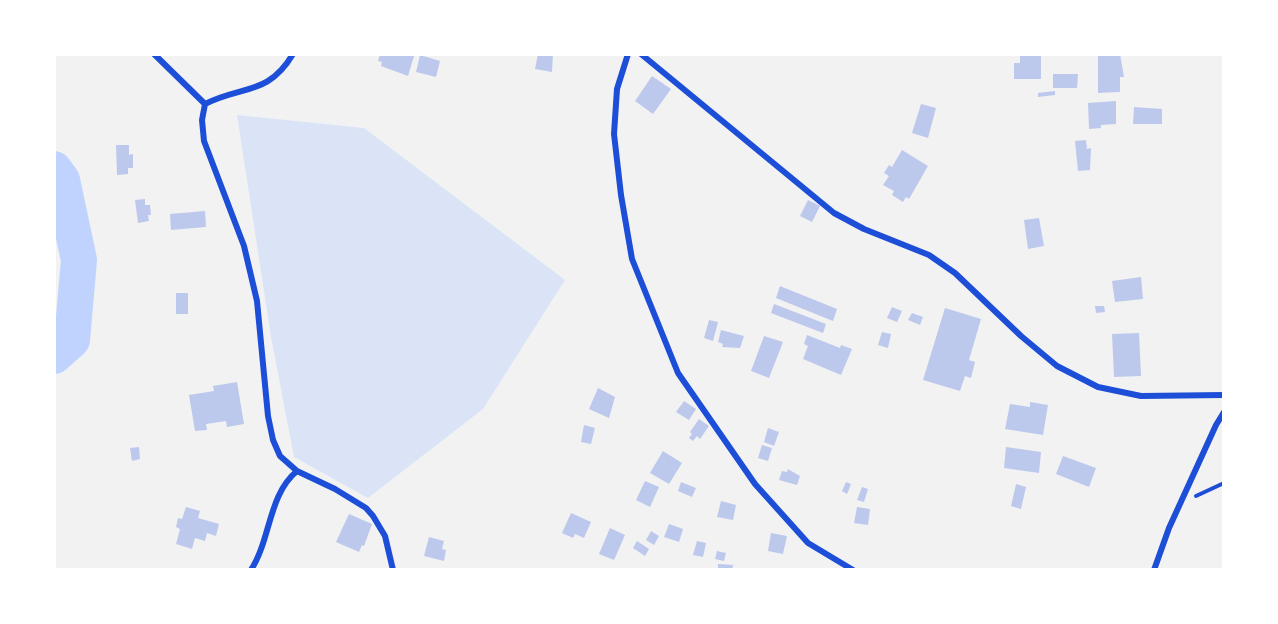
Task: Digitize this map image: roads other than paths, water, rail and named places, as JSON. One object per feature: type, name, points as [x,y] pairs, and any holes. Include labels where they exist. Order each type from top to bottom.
[{"type":"street","points":[[154,54],[206,104]]},
{"type":"street","points":[[293,54],[277,75],[258,88],[218,98],[206,104],[202,120],[204,141],[244,246],[256,301],[268,416],[273,440],[280,456],[297,471],[366,508],[378,521],[385,536],[393,570]]},
{"type":"street","points":[[628,54],[617,89],[614,134],[621,195],[632,259],[678,373],[755,484],[808,543],[853,570]]},
{"type":"street","points":[[641,54],[834,213],[864,229],[929,255],[955,273],[1021,336],[1057,366],[1098,387],[1141,396],[1224,395]]},
{"type":"street","points":[[1154,570],[1215,425],[1224,412]]},
{"type":"street","points":[[251,570],[259,558],[279,493],[287,479],[297,471]]},
{"type":"waterway","points":[[54,169],[62,180],[79,260],[72,340],[54,356]]}]
